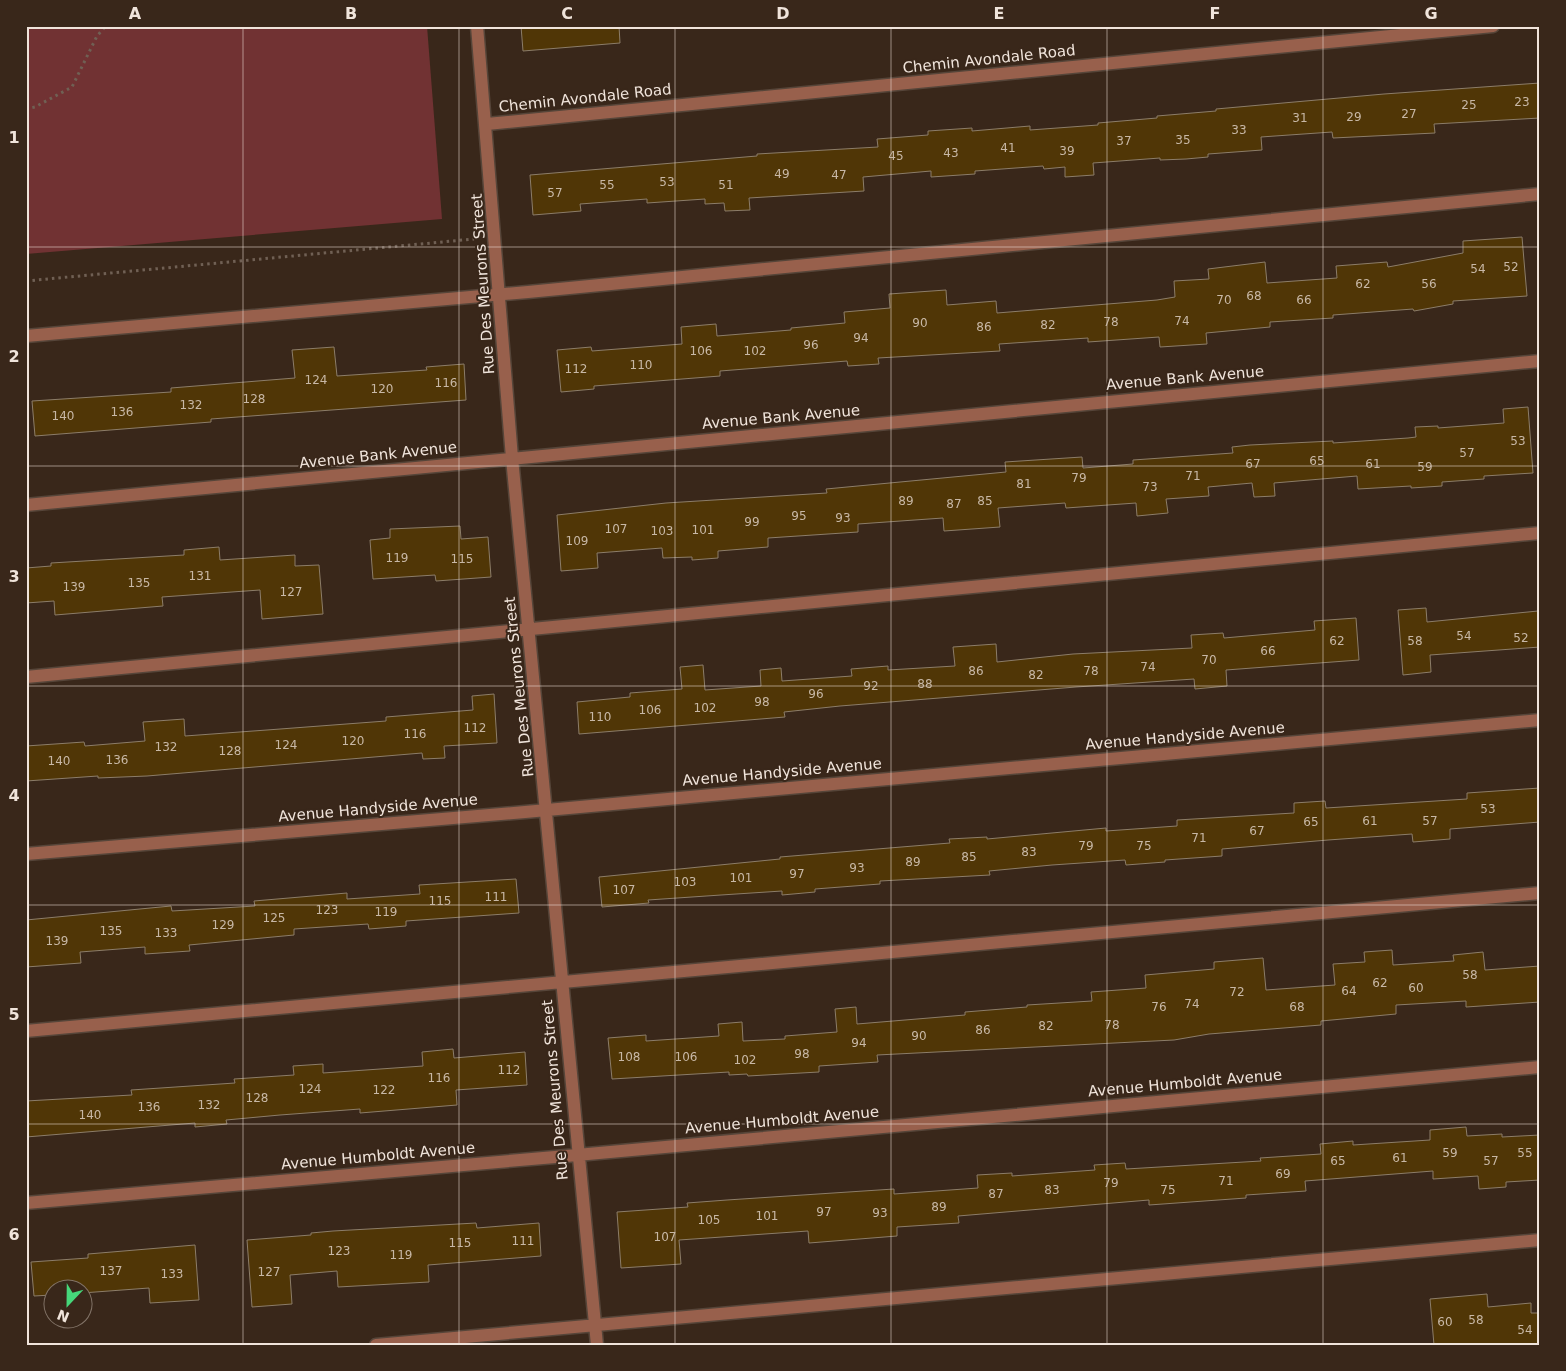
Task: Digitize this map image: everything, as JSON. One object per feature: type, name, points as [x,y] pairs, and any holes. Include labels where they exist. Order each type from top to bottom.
[{"type":"street","name":"Rue Des Meurons Street","points":[[477,26],[487,124],[512,458],[547,810],[577,1155],[597,1345]]},
{"type":"street","name":"Chemin Avondale Road","points":[[487,124],[1493,26]]},
{"type":"street","points":[[26,336],[500,294],[1540,194]]},
{"type":"street","name":"Avenue Bank Avenue","points":[[26,505],[1540,361]]},
{"type":"street","points":[[26,676],[1540,533]]},
{"type":"street","name":"Avenue Handyside Avenue","points":[[26,854],[547,810],[1540,720]]},
{"type":"street","points":[[26,1031],[1540,893]]},
{"type":"street","name":"Avenue Humboldt Avenue","points":[[26,1203],[577,1155],[1540,1066]]},
{"type":"street","points":[[376,1345],[1540,1240]]},
{"type":"path","points":[[26,109],[35,107],[72,87],[97,36],[106,26]]},
{"type":"path","points":[[26,281],[495,237]]},
{"type":"shaded area","points":[[26,26],[427,26],[442,219],[26,254]]},
{"type":"building","points":[[521,26],[619,26],[620,43],[523,51]]},
{"type":"building","points":[[1540,83],[1540,118],[1434,124],[1435,133],[1333,138],[1332,132],[1261,137],[1262,150],[1208,154],[1208,157],[1186,159],[1160,160],[1160,158],[1093,163],[1094,175],[1065,177],[1065,167],[1044,169],[1043,166],[975,171],[975,174],[931,177],[931,171],[863,177],[864,191],[749,198],[750,210],[725,211],[724,203],[705,204],[705,199],[647,203],[647,199],[580,204],[581,211],[533,215],[530,175],[757,156],[757,154],[878,147],[877,139],[928,135],[928,131],[972,128],[972,131],[1030,126],[1030,130],[1098,125],[1098,123],[1157,118],[1157,116],[1216,111],[1216,109],[1384,94]]},
{"type":"building","points":[[1522,237],[1527,296],[1453,301],[1453,304],[1414,311],[1413,309],[1333,315],[1333,318],[1270,322],[1270,327],[1206,333],[1207,344],[1160,347],[1159,337],[1088,342],[1088,338],[999,344],[1000,351],[878,358],[879,364],[848,366],[847,361],[720,371],[720,376],[594,386],[594,389],[561,392],[557,350],[591,347],[592,351],[682,344],[681,327],[716,324],[717,336],[791,330],[791,328],[845,323],[844,312],[890,308],[889,294],[946,290],[947,305],[996,301],[997,313],[1157,300],[1175,297],[1174,281],[1209,279],[1208,269],[1265,262],[1267,283],[1337,278],[1336,266],[1387,262],[1388,267],[1463,253],[1463,241]]},
{"type":"building","points":[[334,347],[337,376],[427,370],[426,367],[464,364],[466,400],[211,419],[211,422],[35,436],[32,401],[171,392],[171,388],[295,378],[292,350]]},
{"type":"building","points":[[1528,407],[1533,473],[1484,476],[1484,479],[1442,482],[1442,486],[1411,488],[1411,486],[1358,489],[1357,476],[1274,483],[1275,496],[1254,497],[1252,483],[1208,487],[1209,496],[1166,499],[1168,513],[1137,516],[1136,503],[1066,508],[1065,503],[998,508],[1000,527],[944,531],[943,518],[858,524],[858,532],[768,538],[768,547],[718,551],[718,558],[692,560],[692,557],[663,558],[662,548],[597,553],[598,568],[561,571],[557,515],[666,503],[827,493],[826,489],[1006,472],[1005,462],[1082,457],[1083,468],[1133,464],[1133,460],[1233,453],[1232,447],[1250,445],[1333,441],[1333,443],[1408,438],[1416,437],[1415,427],[1438,426],[1438,428],[1504,423],[1503,409]]},
{"type":"building","points":[[460,526],[461,539],[488,537],[491,577],[436,581],[435,575],[373,579],[370,540],[390,538],[390,529]]},
{"type":"building","points":[[219,547],[220,560],[295,555],[295,566],[319,565],[323,614],[262,619],[260,590],[162,597],[163,606],[55,615],[54,601],[26,603],[26,568],[51,566],[51,563],[184,555],[184,550]]},
{"type":"building","points":[[1426,608],[1427,622],[1538,611],[1540,647],[1430,655],[1431,672],[1403,675],[1398,610]]},
{"type":"building","points":[[1356,618],[1359,660],[1226,670],[1227,686],[1195,689],[1194,679],[1076,687],[840,706],[784,712],[785,717],[579,734],[577,702],[630,697],[630,693],[682,689],[680,667],[703,665],[705,690],[761,686],[760,670],[781,668],[782,681],[852,676],[851,669],[888,666],[888,670],[955,666],[953,647],[996,644],[997,662],[1073,654],[1192,648],[1191,635],[1223,633],[1224,638],[1315,630],[1314,621]]},
{"type":"building","points":[[494,694],[497,743],[444,746],[445,758],[423,759],[422,753],[147,776],[98,778],[98,776],[26,781],[26,746],[84,742],[85,746],[145,741],[143,722],[184,719],[185,736],[386,721],[386,717],[473,710],[472,696]]},
{"type":"building","points":[[1540,788],[1540,822],[1450,829],[1450,839],[1413,842],[1412,834],[1328,840],[1222,849],[1222,856],[1165,860],[1165,862],[1126,865],[1125,860],[1052,865],[989,871],[990,875],[880,881],[880,884],[815,889],[815,892],[782,895],[782,891],[648,900],[649,903],[602,907],[599,877],[780,859],[780,857],[950,843],[949,839],[987,837],[987,839],[1106,828],[1106,831],[1177,826],[1177,820],[1294,813],[1294,803],[1325,801],[1326,808],[1467,799],[1467,793]]},
{"type":"building","points":[[516,879],[519,913],[406,921],[406,926],[369,929],[368,924],[294,929],[294,935],[189,945],[190,951],[145,954],[145,947],[80,952],[81,963],[26,967],[26,920],[171,906],[172,911],[255,906],[254,901],[347,893],[347,899],[420,894],[419,885]]},
{"type":"building","points":[[1392,950],[1393,965],[1454,961],[1453,955],[1483,952],[1485,970],[1540,966],[1540,1002],[1466,1007],[1466,1001],[1396,1005],[1396,1014],[1321,1021],[1321,1025],[1209,1034],[1174,1040],[877,1055],[878,1062],[819,1066],[819,1072],[748,1076],[747,1074],[729,1075],[729,1072],[612,1079],[608,1038],[646,1035],[646,1041],[719,1036],[718,1024],[742,1022],[743,1041],[785,1039],[785,1036],[837,1032],[835,1009],[856,1007],[857,1024],[965,1015],[965,1012],[1027,1007],[1027,1005],[1092,1001],[1091,992],[1146,988],[1145,975],[1214,969],[1214,962],[1263,958],[1266,990],[1335,985],[1333,964],[1365,962],[1364,952]]},
{"type":"building","points":[[453,1049],[454,1058],[525,1052],[527,1085],[456,1090],[457,1105],[360,1113],[360,1109],[226,1120],[227,1124],[195,1127],[195,1123],[26,1137],[26,1101],[132,1095],[131,1090],[235,1083],[234,1079],[294,1075],[293,1066],[323,1064],[323,1073],[423,1066],[422,1052]]},
{"type":"building","points":[[1466,1127],[1467,1136],[1502,1134],[1502,1137],[1540,1135],[1540,1180],[1506,1182],[1506,1187],[1479,1189],[1478,1176],[1433,1179],[1433,1171],[1305,1181],[1306,1191],[1246,1195],[1246,1198],[1149,1205],[1149,1200],[958,1216],[959,1223],[897,1227],[897,1236],[809,1243],[808,1231],[679,1240],[681,1264],[621,1268],[617,1212],[688,1207],[687,1203],[727,1200],[894,1189],[894,1194],[978,1188],[977,1175],[1012,1173],[1012,1176],[1095,1170],[1094,1165],[1125,1163],[1126,1169],[1261,1161],[1260,1158],[1321,1154],[1320,1144],[1353,1141],[1353,1145],[1430,1140],[1430,1130]]},
{"type":"building","points":[[476,1223],[477,1228],[539,1223],[541,1256],[428,1265],[429,1282],[338,1287],[337,1271],[290,1275],[292,1304],[252,1307],[247,1240],[311,1235],[311,1233],[333,1231]]},
{"type":"building","points":[[195,1245],[199,1300],[150,1303],[149,1288],[92,1292],[92,1278],[42,1278],[42,1296],[34,1296],[31,1262],[88,1258],[88,1254]]},
{"type":"building","points":[[1487,1294],[1488,1307],[1531,1303],[1531,1313],[1540,1313],[1540,1345],[1434,1345],[1430,1299]]}]
